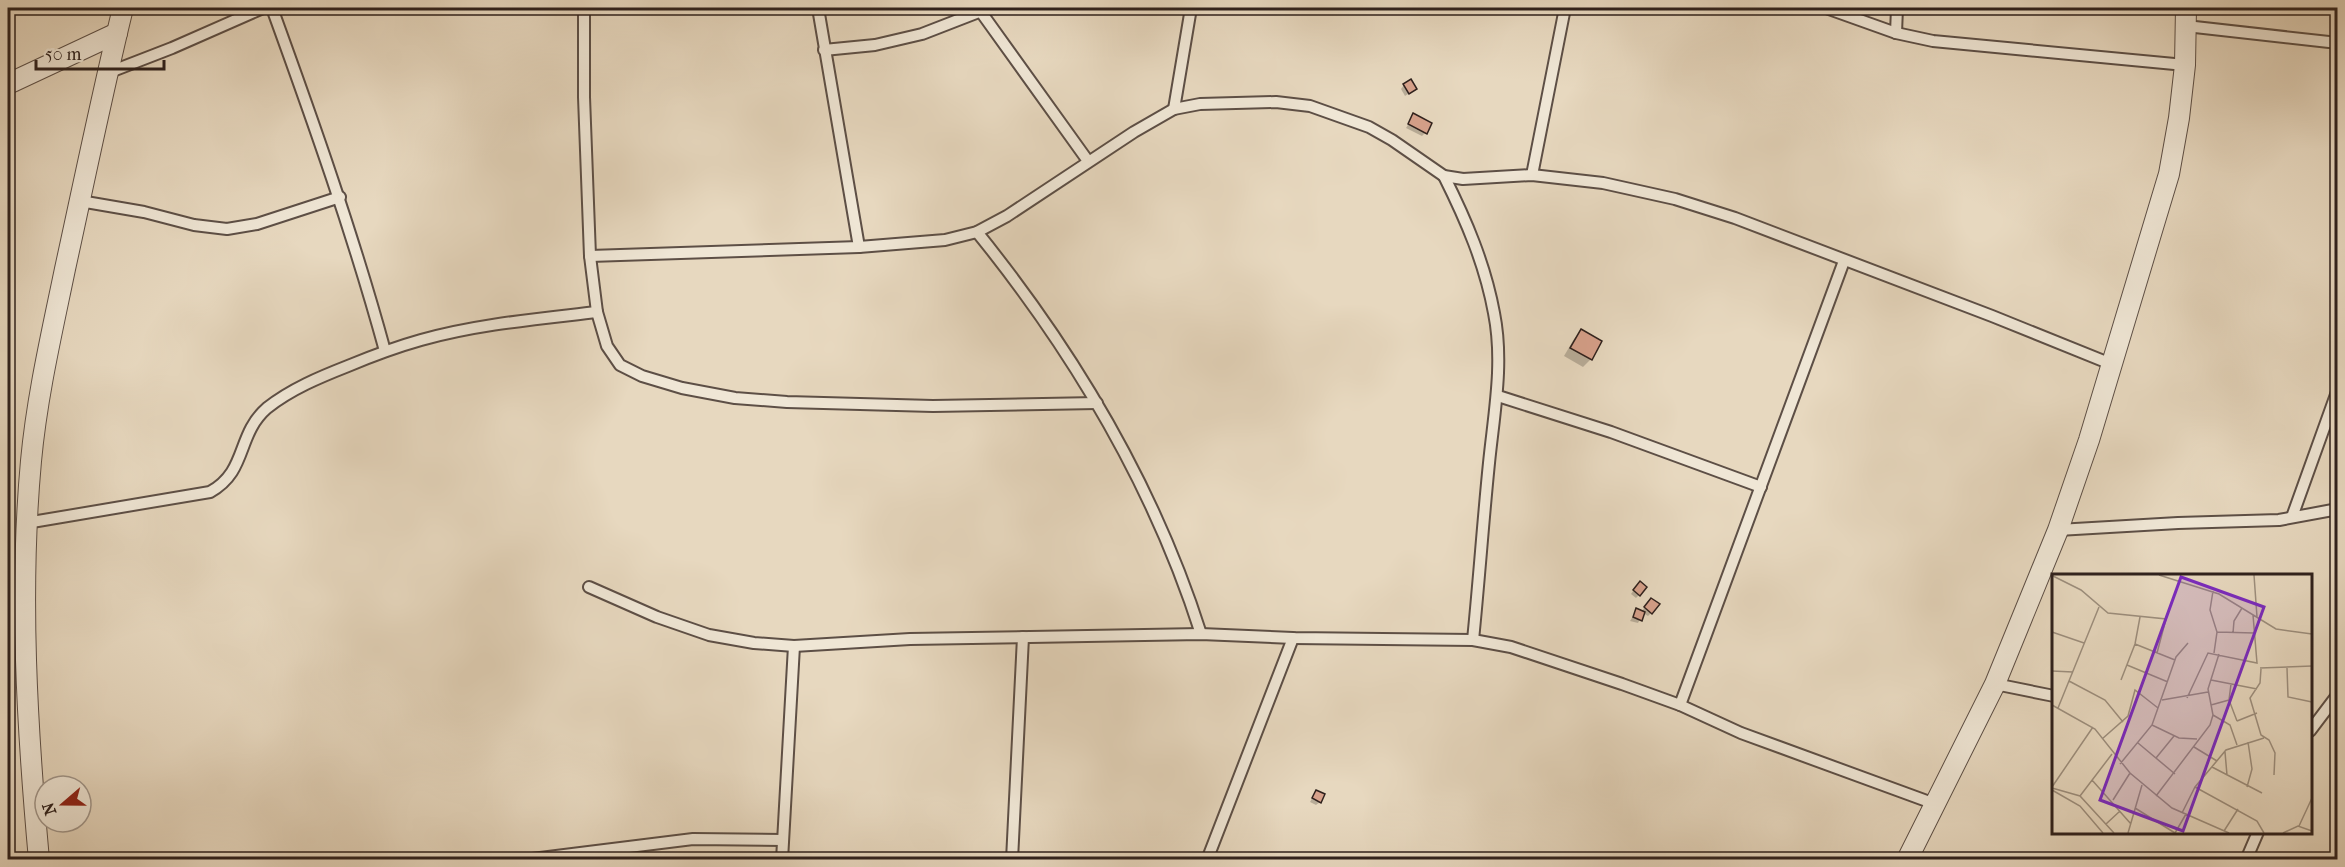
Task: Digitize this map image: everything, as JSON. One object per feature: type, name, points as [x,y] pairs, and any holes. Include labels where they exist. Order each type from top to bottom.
[{"type":"street","points":[[39,860],[16,620],[35,424],[52,323],[123,8]]},
{"type":"street","points":[[1908,860],[1995,684],[2058,530],[2169,174],[2185,65],[2186,17]]},
{"type":"street","points":[[8,84],[117,33]]},
{"type":"lane","points":[[110,72],[264,8]]},
{"type":"lane","points":[[272,8],[339,198],[365,278],[385,351]]},
{"type":"lane","points":[[584,8],[584,97],[590,256],[597,312],[607,346],[620,365],[642,376],[682,388],[735,398],[787,402],[933,406],[1097,403]]},
{"type":"lane","points":[[818,8],[859,247]]},
{"type":"lane","points":[[1174,109],[1191,8]]},
{"type":"lane","points":[[1532,175],[1565,8]]},
{"type":"lane","points":[[1826,8],[1896,33],[1932,41],[2185,65]]},
{"type":"lane","points":[[1896,33],[1897,8]]},
{"type":"lane","points":[[824,50],[875,45],[921,34],[985,10],[1088,162]]},
{"type":"lane","points":[[2186,17],[2337,43]]},
{"type":"lane","points":[[590,256],[859,247],[945,240],[977,232],[1023,206],[1155,118],[1174,109],[1200,104],[1276,102],[1310,106],[1369,128],[1392,140],[1444,176],[1463,178],[1532,175],[1603,183],[1675,199],[1736,218],[2111,364]]},
{"type":"lane","points":[[1444,176],[1474,242],[1492,304],[1498,348],[1498,396],[1489,461],[1473,640]]},
{"type":"lane","points":[[80,201],[227,230],[257,224],[339,198]]},
{"type":"lane","points":[[977,232],[1036,309],[1097,403],[1134,468],[1161,524],[1186,585],[1201,634]]},
{"type":"lane","points":[[1680,705],[1844,261]]},
{"type":"lane","points":[[26,523],[210,492],[231,475],[254,421],[268,408],[294,390],[385,351],[459,331],[597,312]]},
{"type":"lane","points":[[2292,517],[2337,389]]},
{"type":"lane","points":[[1498,396],[1611,432],[1761,487]]},
{"type":"lane","points":[[2058,530],[2279,520],[2337,509]]},
{"type":"lane","points":[[589,587],[657,617],[709,634],[754,643],[794,646],[910,639],[1201,634],[1293,639],[1473,640],[1511,647],[1680,705],[1741,733],[1935,804]]},
{"type":"lane","points":[[1012,860],[1023,637]]},
{"type":"lane","points":[[1207,860],[1293,639]]},
{"type":"lane","points":[[782,860],[794,646]]},
{"type":"lane","points":[[1995,684],[2052,696]]},
{"type":"lane","points":[[2312,728],[2337,694]]},
{"type":"lane","points":[[2246,860],[2257,834]]},
{"type":"lane","points":[[524,860],[693,839],[783,840]]},
{"type":"lane","points":[[457,860],[474,860]]},
{"type":"building","points":[[1411,79],[1417,89],[1409,94],[1403,84]]},
{"type":"building","points":[[1413,113],[1432,123],[1427,134],[1408,124]]},
{"type":"building","points":[[1581,329],[1602,341],[1592,360],[1570,348]]},
{"type":"building","points":[[1640,581],[1647,587],[1640,596],[1633,590]]},
{"type":"building","points":[[1651,598],[1660,604],[1652,614],[1644,607]]},
{"type":"building","points":[[1636,608],[1645,612],[1642,621],[1633,617]]},
{"type":"building","points":[[1316,790],[1325,794],[1321,803],[1312,798]]}]
